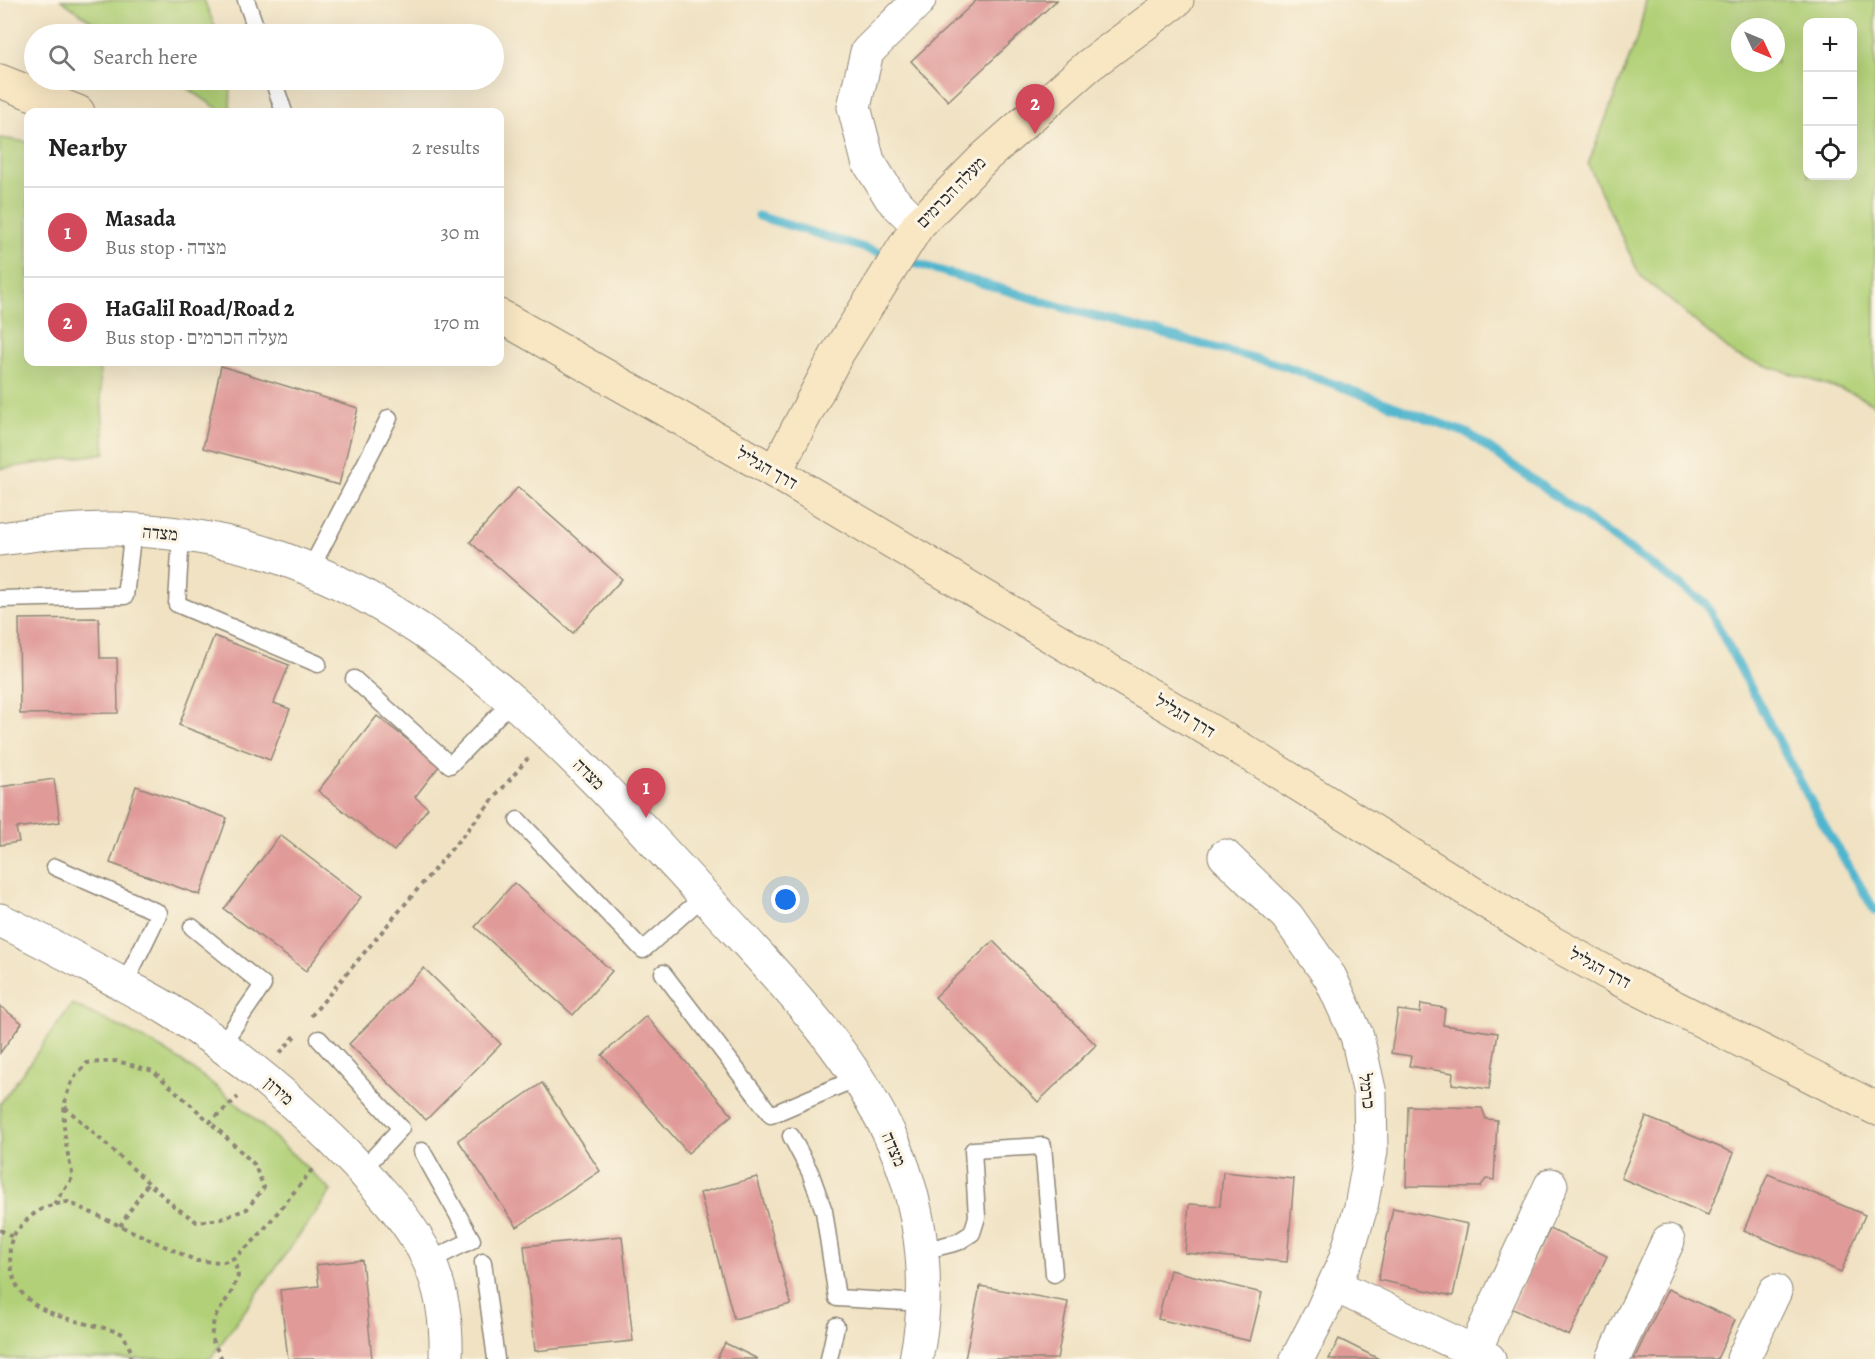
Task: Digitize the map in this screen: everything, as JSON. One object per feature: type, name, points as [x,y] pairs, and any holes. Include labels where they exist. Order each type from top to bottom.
[{"type":"street","points":[[918,225],[891,198],[868,161],[854,107],[867,52],[919,0]]},
{"type":"street","name":"מעלה הכרמים","points":[[775,472],[837,354],[918,225],[985,157],[1088,66],[1177,0]]},
{"type":"street","points":[[0,81],[68,108]]},
{"type":"street","name":"דרך הגליל","points":[[504,318],[775,472],[1261,761],[1533,931],[1615,977],[1875,1107]]},
{"type":"street","name":"מצדה","points":[[0,539],[113,529],[198,536],[277,556],[351,588],[420,629],[486,678],[549,734],[609,794],[704,896],[816,1021],[867,1092],[894,1145],[913,1198],[923,1251],[924,1304],[916,1359]]},
{"type":"street","name":"כרמל","points":[[1225,856],[1287,916],[1330,977],[1357,1036],[1370,1094],[1371,1151],[1361,1207],[1345,1260],[1297,1359]]},
{"type":"street","name":"מירון","points":[[0,920],[45,941],[169,1010],[261,1076],[335,1141],[407,1223],[429,1262],[441,1298],[447,1334],[446,1359]]},
{"type":"street","points":[[1334,1285],[1482,1355],[1551,1185]]},
{"type":"street","points":[[1613,1359],[1668,1241]]},
{"type":"street","points":[[1743,1359],[1775,1291]]},
{"type":"lane","points":[[246,0],[254,24]]},
{"type":"lane","points":[[276,90],[283,108]]},
{"type":"lane","points":[[310,570],[388,418]]},
{"type":"lane","points":[[0,599],[125,596],[133,531]]},
{"type":"lane","points":[[181,534],[177,604],[318,664]]},
{"type":"lane","points":[[354,679],[450,765],[512,701]]},
{"type":"lane","points":[[518,820],[643,950],[704,896]]},
{"type":"lane","points":[[55,867],[159,913],[124,985]]},
{"type":"lane","points":[[192,927],[263,985],[220,1047]]},
{"type":"lane","points":[[663,973],[771,1115],[857,1078]]},
{"type":"lane","points":[[319,1039],[400,1128],[362,1170]]},
{"type":"lane","points":[[791,1136],[810,1172],[824,1211],[837,1298],[924,1304]]},
{"type":"lane","points":[[923,1251],[958,1242],[972,1233],[977,1217],[973,1150],[1043,1146],[1054,1274]]},
{"type":"lane","points":[[422,1151],[472,1240],[429,1262]]},
{"type":"lane","points":[[483,1262],[496,1359]]},
{"type":"lane","points":[[829,1359],[836,1326]]},
{"type":"path","points":[[307,1022],[549,734]]},
{"type":"path","points":[[210,1122],[261,1076],[299,1031]]},
{"type":"path","points":[[54,1204],[73,1177],[66,1142],[64,1107],[72,1082],[87,1063],[117,1061],[153,1071],[254,1164],[264,1187],[247,1209],[221,1219],[197,1222],[174,1206],[64,1107]]},
{"type":"path","points":[[130,1359],[131,1351],[123,1334],[66,1318],[33,1305],[15,1282],[9,1256],[13,1237],[32,1213],[54,1204],[68,1202],[197,1261],[224,1262],[234,1258],[257,1238],[335,1141]]},
{"type":"path","points":[[120,1226],[148,1183]]},
{"type":"path","points":[[0,1230],[13,1237]]},
{"type":"path","points":[[222,1359],[211,1338],[214,1319],[232,1291],[238,1276],[234,1258]]},
{"type":"green space","points":[[61,0],[204,0],[214,24],[96,24]]},
{"type":"green space","points":[[1646,0],[1875,0],[1875,405],[1855,394],[1736,356],[1639,274],[1588,164],[1639,33]]},
{"type":"green space","points":[[190,90],[231,90],[230,108],[217,108]]},
{"type":"green space","points":[[0,138],[24,141],[24,366],[99,366],[105,453],[0,469]]},
{"type":"green space","points":[[72,1004],[162,1049],[208,1080],[292,1153],[331,1191],[210,1359],[0,1359],[0,1104]]},
{"type":"building","points":[[977,0],[1057,0],[948,101],[911,61]]},
{"type":"building","points":[[221,366],[358,408],[339,485],[203,448]]},
{"type":"building","points":[[518,487],[622,579],[573,633],[470,542]]},
{"type":"building","points":[[99,618],[100,658],[117,658],[118,713],[20,714],[19,619]]},
{"type":"building","points":[[214,636],[289,665],[274,703],[290,709],[270,760],[179,725]]},
{"type":"building","points":[[377,716],[440,765],[415,797],[428,808],[394,851],[318,791]]},
{"type":"building","points":[[54,779],[60,822],[16,828],[19,842],[0,845],[0,787]]},
{"type":"building","points":[[136,786],[227,818],[200,895],[110,863]]},
{"type":"building","points":[[280,835],[361,897],[306,971],[224,909]]},
{"type":"building","points":[[514,883],[612,971],[573,1015],[475,927]]},
{"type":"building","points":[[993,941],[1096,1045],[1038,1102],[935,997]]},
{"type":"building","points":[[424,968],[501,1044],[426,1120],[349,1044]]},
{"type":"building","points":[[1421,1004],[1445,1008],[1443,1025],[1498,1033],[1489,1089],[1452,1084],[1453,1073],[1409,1066],[1411,1056],[1391,1053],[1398,1010],[1420,1013]]},
{"type":"building","points":[[0,1006],[22,1023],[0,1053]]},
{"type":"building","points":[[646,1016],[732,1115],[688,1153],[602,1055]]},
{"type":"building","points":[[542,1083],[600,1171],[517,1227],[458,1140]]},
{"type":"building","points":[[1408,1106],[1482,1108],[1486,1119],[1497,1120],[1494,1180],[1486,1179],[1480,1187],[1406,1186]]},
{"type":"building","points":[[1646,1117],[1734,1153],[1708,1215],[1621,1178]]},
{"type":"building","points":[[1223,1172],[1294,1179],[1287,1262],[1185,1253],[1189,1204],[1220,1206]]},
{"type":"building","points":[[1768,1174],[1865,1215],[1841,1272],[1744,1230]]},
{"type":"building","points":[[757,1177],[791,1304],[734,1319],[700,1193]]},
{"type":"building","points":[[1393,1208],[1468,1224],[1453,1296],[1378,1280]]},
{"type":"building","points":[[1550,1229],[1607,1256],[1569,1336],[1511,1308]]},
{"type":"building","points":[[622,1236],[633,1341],[535,1351],[524,1246]]},
{"type":"building","points":[[362,1260],[372,1359],[288,1359],[280,1290],[319,1286],[316,1265]]},
{"type":"building","points":[[1170,1270],[1262,1293],[1250,1341],[1158,1319]]},
{"type":"building","points":[[980,1286],[1068,1302],[1057,1359],[965,1359]]},
{"type":"building","points":[[1668,1289],[1735,1320],[1717,1359],[1634,1359]]},
{"type":"building","points":[[1339,1339],[1379,1359],[1329,1359]]},
{"type":"building","points":[[725,1343],[758,1359],[717,1359]]},
{"type":"waterway","points":[[758,216],[891,256]]},
{"type":"waterway","points":[[904,260],[1075,311],[1285,366],[1469,434],[1706,604],[1817,813],[1875,911]]},
{"type":"place","name":"HaGalil Road/Road 2","points":[[1035,134]]},
{"type":"place","name":"Masada","points":[[646,818]]}]
